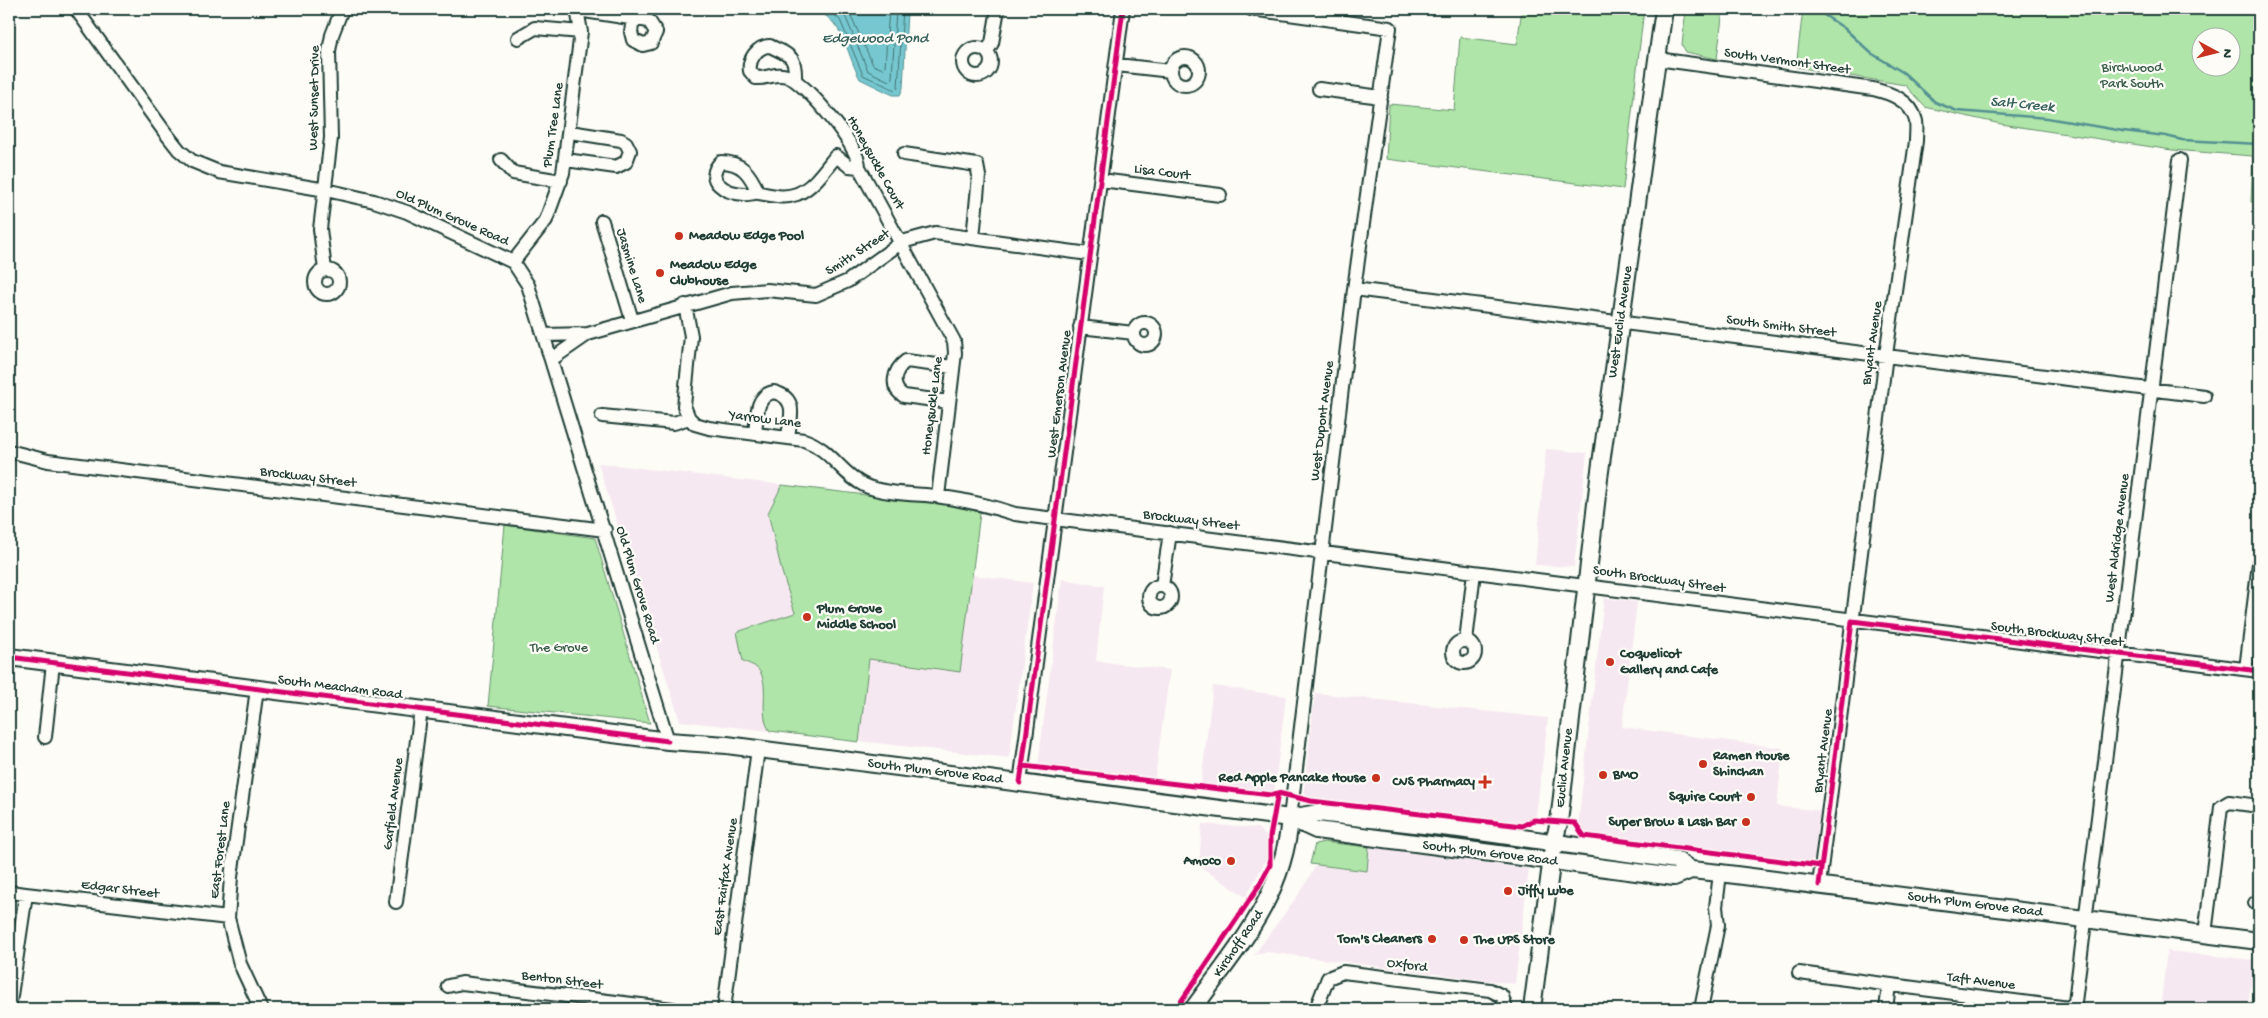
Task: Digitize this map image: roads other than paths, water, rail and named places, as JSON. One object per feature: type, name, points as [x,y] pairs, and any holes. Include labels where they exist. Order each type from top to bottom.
[{"type":"main road","points":[[1657,59],[1664,9]]},
{"type":"main road","name":"West Euclid Avenue","points":[[1588,586],[1599,478],[1657,59]]},
{"type":"main road","name":"Euclid Avenue","points":[[1532,1009],[1554,842],[1559,822],[1588,586]]},
{"type":"main road","name":"South Meacham Road","points":[[9,657],[668,741]]},
{"type":"main road","name":"South Plum Grove Road","points":[[668,741],[758,749],[1290,818],[1316,830],[1552,862],[1674,877],[1691,870]]},
{"type":"main road","name":"South Plum Grove Road","points":[[1290,818],[1318,813],[1459,829],[1676,860],[1691,870],[2259,941]]},
{"type":"main road","name":"Kirchoff Road","points":[[1193,1009],[1258,920],[1276,884],[1287,846],[1290,818]]},
{"type":"street","name":"Old Plum Grove Road","points":[[76,9],[169,137],[179,150],[192,161],[219,172],[239,177],[326,190],[407,212],[513,262],[528,284],[605,530],[668,741]]},
{"type":"street","name":"West Sunset Drive","points":[[325,270],[320,229],[331,138],[329,51],[332,35],[342,9]]},
{"type":"street","points":[[987,51],[992,43],[998,9]]},
{"type":"street","name":"West Emerson Avenue","points":[[1020,783],[1123,9]]},
{"type":"street","name":"West Dupont Avenue","points":[[1251,9],[1390,28],[1354,289],[1290,818]]},
{"type":"street","points":[[577,10],[633,19]]},
{"type":"street","name":"Plum Tree Lane","points":[[513,262],[546,220],[561,182],[570,132],[581,32],[577,10]]},
{"type":"street","points":[[518,38],[535,28],[581,32]]},
{"type":"street","name":"South Vermont Street","points":[[1657,59],[1873,89],[1894,94],[1908,106]]},
{"type":"street","points":[[1116,64],[1171,71]]},
{"type":"street","name":"Honeysuckle Court","points":[[796,80],[838,124],[858,158],[859,167],[902,242]]},
{"type":"street","points":[[1319,89],[1381,97]]},
{"type":"street","name":"Bryant Avenue","points":[[1819,885],[1886,355],[1916,141],[1916,120],[1908,106]]},
{"type":"street","points":[[566,160],[616,167],[626,162],[630,152],[626,143],[621,140],[570,132]]},
{"type":"street","points":[[758,192],[766,196],[779,197],[800,192],[815,181],[847,141]]},
{"type":"street","points":[[904,154],[977,166],[980,171],[973,238]]},
{"type":"street","points":[[836,156],[849,166],[859,167]]},
{"type":"street","points":[[502,160],[513,173],[561,182]]},
{"type":"street","name":"West Aldridge Avenue","points":[[2085,919],[2180,160]]},
{"type":"street","name":"Lisa Court","points":[[1101,180],[1220,195]]},
{"type":"street","name":"Jasmine Lane","points":[[602,221],[632,320]]},
{"type":"street","name":"Smith Street","points":[[544,335],[588,334],[732,293],[753,290],[816,295],[848,281],[902,242],[935,233],[1090,254]]},
{"type":"street","name":"Honeysuckle Lane","points":[[902,242],[954,341],[953,366],[938,496]]},
{"type":"street","name":"South Smith Street","points":[[1354,289],[2204,396]]},
{"type":"street","points":[[602,416],[674,423],[689,418],[684,406],[691,336],[685,305]]},
{"type":"street","points":[[1080,327],[1134,333]]},
{"type":"street","name":"Smith Street","points":[[552,359],[588,334]]},
{"type":"street","points":[[949,402],[904,396],[899,393],[894,383],[897,370],[906,361],[953,366]]},
{"type":"street","points":[[755,434],[760,401],[764,396],[774,392],[786,396],[790,402],[788,438]]},
{"type":"street","name":"Yarrow Lane","points":[[689,418],[695,424],[708,428],[804,440],[818,445],[865,486],[969,500],[1015,514],[1056,519]]},
{"type":"street","name":"Brockway Street","points":[[9,451],[48,461],[605,530]]},
{"type":"street","name":"Brockway Street","points":[[1056,519],[1322,552]]},
{"type":"street","points":[[1162,586],[1170,533]]},
{"type":"street","name":"South Brockway Street","points":[[1322,552],[1852,621],[2253,670]]},
{"type":"street","points":[[2253,670],[2259,563]]},
{"type":"street","points":[[1466,641],[1474,572]]},
{"type":"street","points":[[45,737],[53,663]]},
{"type":"street","name":"East Forest Lane","points":[[257,689],[231,877],[228,918],[240,964],[261,1009]]},
{"type":"street","name":"Garfield Avenue","points":[[396,902],[421,710]]},
{"type":"street","name":"East Fairfax Avenue","points":[[724,1009],[758,749]]},
{"type":"street","points":[[2205,934],[2221,806],[2229,802],[2259,806]]},
{"type":"street","points":[[1701,1009],[1718,925],[1716,907],[1720,873]]},
{"type":"street","name":"Edgar Street","points":[[9,892],[228,918]]},
{"type":"street","points":[[10,1009],[26,894]]},
{"type":"street","name":"Taft Avenue","points":[[1799,973],[1889,985],[2008,1005],[2069,1008],[2075,1002],[2085,919]]},
{"type":"street","name":"Oxford","points":[[1316,1009],[1328,978],[1343,972],[1490,990],[1502,996],[1506,1009]]},
{"type":"street","name":"Benton Street","points":[[448,986],[462,983],[673,1009]]},
{"type":"street","points":[[1886,1009],[1889,985]]},
{"type":"water","name":"Edgewood Pond","points":[[813,9],[909,9],[907,12],[903,88],[900,95],[893,95],[860,79],[838,29],[824,14]]},
{"type":"waterway","name":"Salt Creek","points":[[1815,9],[1844,28],[1871,53],[1904,73],[1935,102],[1957,111],[2047,118],[2182,140],[2259,144]]},
{"type":"place","name":"Meadow Edge Pool","points":[[679,236]]},
{"type":"place","name":"Meadow Edge Clubhouse","points":[[660,273]]},
{"type":"place","name":"Plum Grove Middle School","points":[[807,617]]},
{"type":"place","name":"Coquelicot Gallery and Cafe","points":[[1610,662]]},
{"type":"place","name":"Ramen House Shinchan","points":[[1703,764]]},
{"type":"place","name":"BMO","points":[[1603,775]]},
{"type":"place","name":"Red Apple Pancake House","points":[[1376,778]]},
{"type":"place","name":"CVS Pharmacy","points":[[1485,782]]},
{"type":"place","name":"Squire Court","points":[[1751,797]]},
{"type":"place","name":"Super Brow & Lash Bar","points":[[1746,822]]},
{"type":"place","name":"Amoco","points":[[1231,861]]},
{"type":"place","name":"Jiffy Lube","points":[[1508,891]]},
{"type":"place","name":"Tom's Cleaners","points":[[1432,939]]},
{"type":"place","name":"The UPS Store","points":[[1464,940]]},
{"type":"park label","name":"Birchwood Park South","points":[[2132,76]]},
{"type":"park label","name":"The Grove","points":[[559,648]]}]
